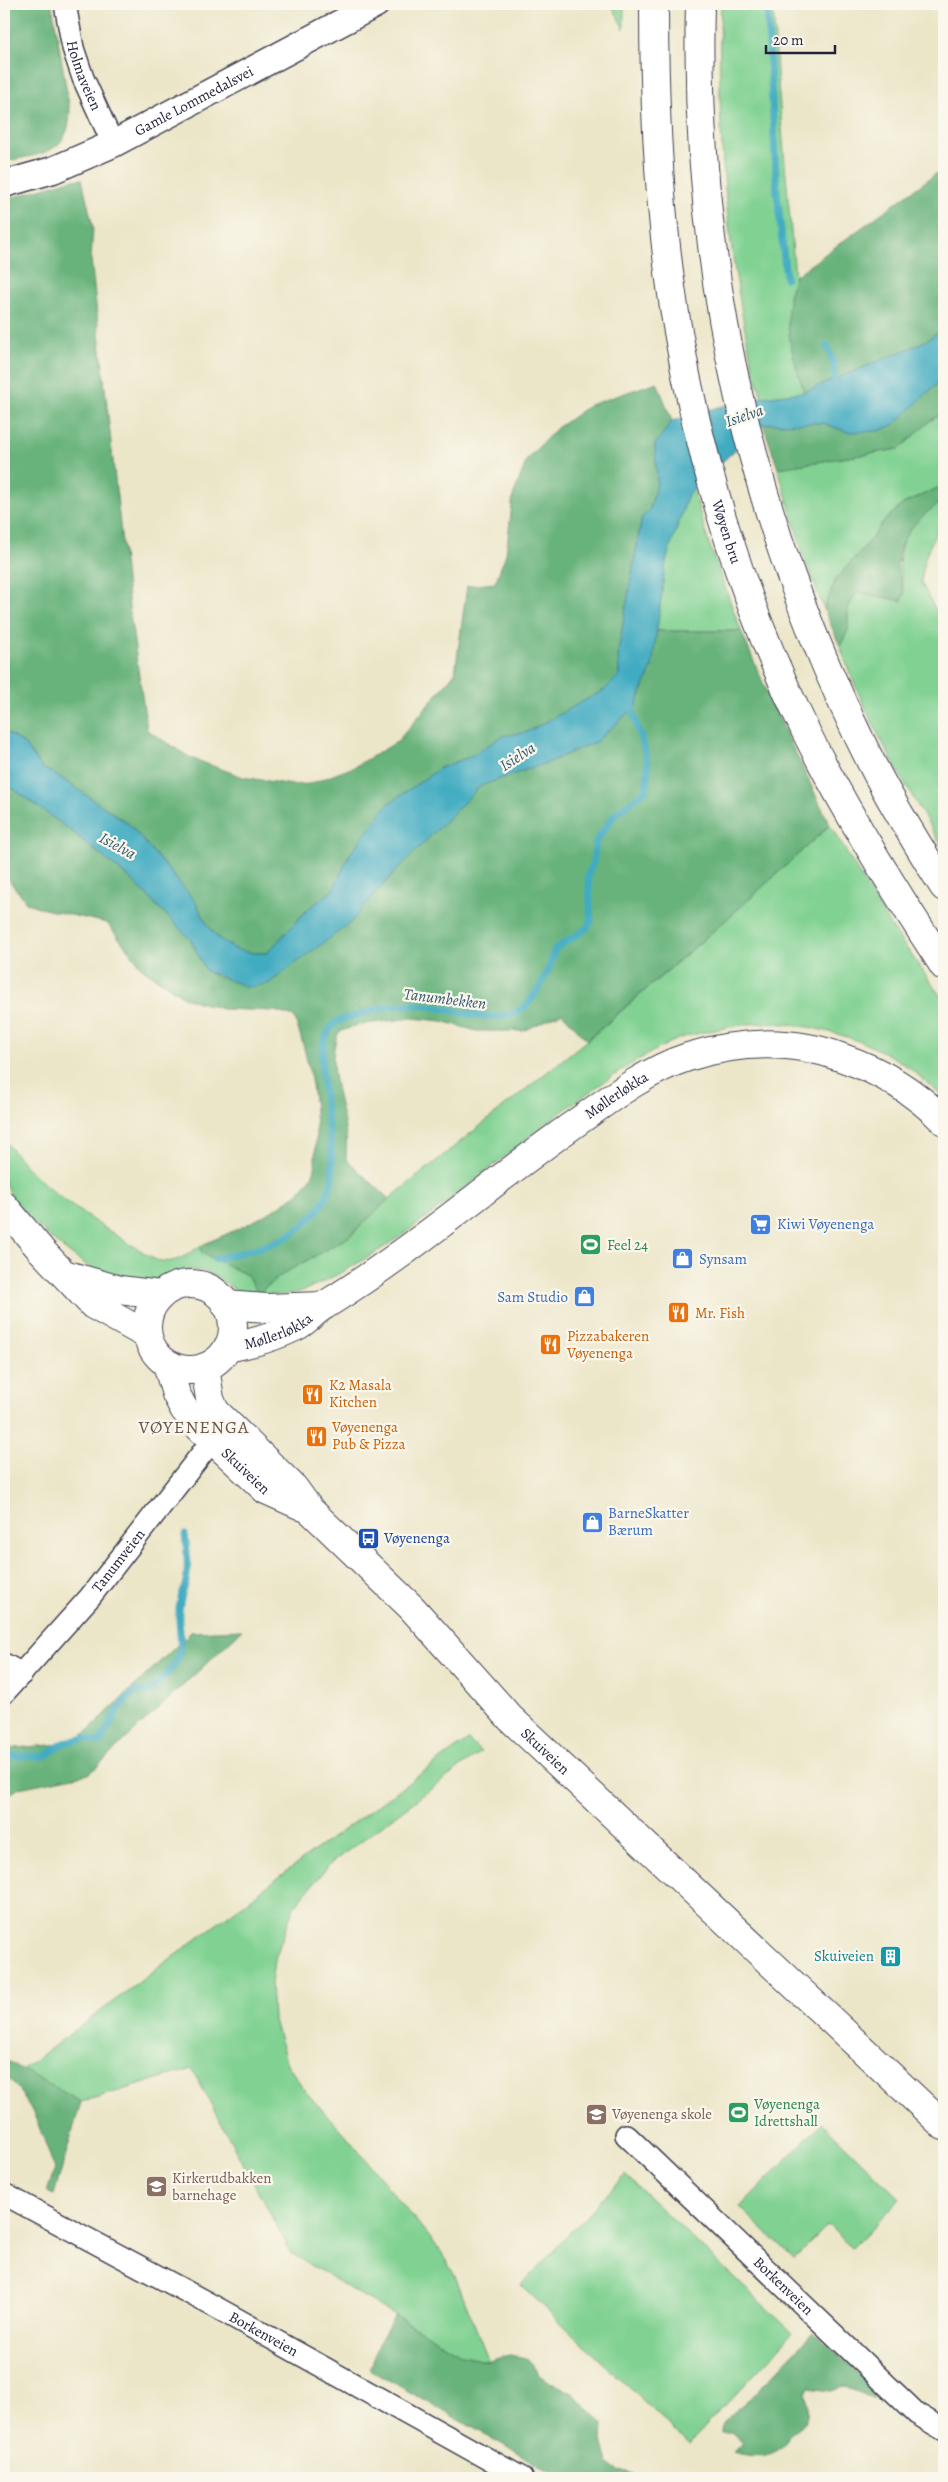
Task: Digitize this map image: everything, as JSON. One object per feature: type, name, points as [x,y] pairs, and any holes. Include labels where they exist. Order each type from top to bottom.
[{"type":"main road","name":"Wøyen bru","points":[[654,4],[657,143],[676,326],[687,380],[719,507],[759,622],[806,730],[838,794],[873,856],[944,966]]},
{"type":"main road","points":[[700,4],[700,83],[708,220],[730,366],[753,457],[781,550],[825,663],[874,768],[944,888]]},
{"type":"main road","name":"Møllerløkka","points":[[227,1348],[247,1344],[296,1327],[323,1306],[351,1290],[378,1271],[519,1163],[600,1106],[653,1072],[687,1057],[721,1048],[755,1044],[789,1045],[822,1050],[888,1078],[914,1095],[944,1121]]},
{"type":"main road","points":[[4,1206],[41,1250],[67,1275],[93,1305],[147,1335]]},
{"type":"main road","points":[[67,1275],[120,1290],[160,1296]]},
{"type":"main road","points":[[188,1284],[203,1286],[216,1293],[226,1305],[233,1326],[227,1348],[222,1356],[205,1367],[192,1370],[179,1369],[167,1364],[158,1356],[147,1335],[148,1314],[160,1296],[173,1287],[188,1284]]},
{"type":"main road","name":"Møllerløkka","points":[[226,1305],[266,1308],[323,1306]]},
{"type":"main road","name":"Skuiveien","points":[[167,1364],[171,1381],[184,1409],[219,1432],[266,1490],[310,1510],[412,1608],[510,1718],[944,2126]]},
{"type":"main road","name":"Skuiveien","points":[[205,1367],[210,1399],[215,1410],[219,1432]]},
{"type":"street","name":"Holmaveien","points":[[65,4],[73,48],[83,78],[113,144]]},
{"type":"street","name":"Gamle Lommedalsvei","points":[[4,184],[52,170],[113,144],[376,4]]},
{"type":"street","name":"Tanumveien","points":[[4,1693],[13,1669],[90,1597],[219,1432]]},
{"type":"street","name":"Borkenveien","points":[[626,2135],[917,2414],[944,2430]]},
{"type":"street","name":"Borkenveien","points":[[4,2194],[219,2309],[522,2478]]},
{"type":"green space","points":[[4,4],[52,4],[70,111],[68,126],[64,137],[58,145],[40,154],[4,162]]},
{"type":"green space","points":[[611,4],[624,4],[624,29]]},
{"type":"green space","points":[[721,4],[773,4],[777,73],[795,276],[789,296],[794,357],[804,392],[762,397],[748,344],[728,218],[722,147],[720,111]]},
{"type":"green space","points":[[944,168],[944,329],[918,345],[804,392],[789,335],[788,307],[795,276]]},
{"type":"green space","points":[[82,179],[93,227],[91,259],[129,607],[147,730],[191,758],[243,777],[292,785],[310,784],[354,767],[397,742],[455,673],[467,586],[495,583],[506,554],[513,496],[527,459],[557,428],[590,405],[657,382],[672,421],[655,445],[657,483],[649,512],[642,517],[618,653],[619,675],[604,690],[527,732],[503,736],[469,757],[440,768],[387,805],[350,854],[333,890],[308,909],[267,953],[237,950],[218,938],[207,924],[195,901],[129,824],[61,778],[41,767],[24,744],[4,731],[4,200],[70,180]]},
{"type":"green space","points":[[944,377],[944,413],[931,420],[899,449],[778,468],[763,424],[823,423],[847,432],[920,399]]},
{"type":"green space","points":[[944,413],[944,485],[903,504],[882,523],[872,538],[836,579],[824,609],[804,557],[778,468],[899,449],[931,420]]},
{"type":"green space","points":[[944,485],[944,500],[918,521],[904,539],[900,549],[898,571],[903,590],[902,601],[857,592],[848,608],[848,630],[840,646],[824,609],[836,579],[872,538],[882,523],[903,504]]},
{"type":"green space","points":[[693,489],[708,541],[741,631],[656,631],[666,561],[688,494]]},
{"type":"green space","points":[[944,500],[944,523],[938,528],[925,558],[921,582],[944,626],[944,850],[874,725],[861,699],[840,646],[848,630],[848,608],[857,592],[905,594],[899,563],[900,550],[904,539],[919,519]]},
{"type":"green space","points":[[656,631],[741,631],[772,704],[830,825],[735,912],[587,1040],[562,1013],[523,1031],[476,1031],[442,1021],[412,1018],[357,1025],[339,1032],[333,1057],[335,1083],[346,1135],[346,1159],[389,1199],[350,1236],[283,1274],[258,1293],[247,1275],[202,1253],[200,1246],[246,1225],[280,1206],[306,1184],[314,1172],[316,1122],[312,1086],[305,1051],[294,1017],[275,1011],[222,1009],[185,998],[143,969],[107,923],[44,909],[27,903],[11,883],[4,870],[4,782],[70,830],[134,882],[191,940],[206,971],[219,978],[350,923],[390,877],[480,786],[549,762],[597,741],[636,706],[652,667]]},
{"type":"green space","points":[[830,825],[888,922],[944,1001],[944,1098],[915,1072],[880,1050],[844,1036],[824,1031],[785,1024],[766,1023],[738,1025],[684,1037],[646,1055],[598,1086],[526,1139],[456,1195],[383,1248],[305,1290],[279,1295],[249,1293],[240,1291],[212,1275],[198,1270],[189,1270],[136,1283],[111,1278],[76,1258],[40,1229],[13,1198],[5,1184],[2,1168],[4,1139],[19,1158],[54,1192],[94,1221],[156,1260],[174,1260],[185,1256],[200,1246],[202,1253],[247,1275],[258,1293],[283,1274],[350,1236],[389,1199],[602,1028],[735,912]]},
{"type":"green space","points":[[242,1630],[89,1774],[19,1788],[4,1798],[4,1752],[15,1748],[75,1743],[191,1632]]},
{"type":"green space","points":[[468,1740],[481,1752],[330,1864],[294,1907],[274,1961],[271,1982],[273,2017],[287,2064],[306,2092],[346,2136],[440,2250],[455,2276],[489,2361],[462,2355],[292,2254],[192,2069],[81,2102],[22,2070],[314,1851]]},
{"type":"green space","points":[[4,2059],[81,2102],[54,2195],[47,2192],[55,2169],[29,2106],[22,2094],[4,2074]]},
{"type":"green space","points":[[822,2123],[900,2199],[852,2248],[828,2225],[794,2259],[740,2207]]},
{"type":"green space","points":[[625,2175],[793,2333],[689,2444],[521,2285]]},
{"type":"green space","points":[[395,2315],[462,2355],[489,2361],[509,2355],[527,2358],[540,2376],[574,2394],[603,2424],[602,2440],[608,2464],[619,2471],[644,2478],[562,2478],[369,2369],[381,2339]]},
{"type":"green space","points":[[813,2332],[882,2395],[874,2399],[844,2386],[832,2391],[808,2388],[806,2396],[807,2419],[790,2434],[779,2449],[761,2456],[733,2452],[744,2443],[732,2432],[722,2432],[723,2422],[753,2396]]},
{"type":"water","name":"Isielva","points":[[944,329],[944,377],[895,424],[879,431],[847,432],[823,423],[763,424],[693,489],[688,494],[666,561],[652,667],[636,706],[597,741],[549,762],[480,786],[390,877],[350,923],[268,984],[247,987],[206,971],[191,940],[134,882],[70,830],[4,782],[4,731],[24,744],[41,767],[61,778],[129,824],[195,901],[207,924],[218,938],[237,950],[267,953],[308,909],[333,890],[350,854],[387,805],[440,768],[469,757],[503,736],[527,732],[604,690],[619,675],[618,653],[642,517],[649,511],[657,483],[655,445],[672,421],[762,397],[804,392],[918,345]]},
{"type":"waterway","points":[[767,4],[777,193],[786,278]]},
{"type":"waterway","points":[[827,346],[834,365],[835,387]]},
{"type":"waterway","name":"Tanumbekken","points":[[215,1259],[274,1243],[290,1235],[309,1220],[320,1208],[328,1194],[332,1170],[324,1099],[322,1052],[327,1034],[337,1022],[373,1010],[402,1005],[429,1006],[490,1017],[514,1013],[522,1009],[535,995],[545,976],[555,949],[586,929],[591,922],[588,875],[593,862],[596,841],[615,814],[646,790],[648,777],[646,755],[631,702]]},
{"type":"waterway","points":[[4,1756],[45,1756],[64,1743],[85,1738],[100,1742],[122,1703],[136,1692],[150,1691],[171,1669],[180,1649],[179,1608],[187,1570],[185,1535]]},
{"type":"place","name":"Kiwi Vøyenenga","points":[[761,1224]]},
{"type":"place","name":"Feel 24","points":[[591,1245]]},
{"type":"place","name":"Synsam","points":[[683,1259]]},
{"type":"place","name":"Sam Studio","points":[[584,1297]]},
{"type":"place","name":"Mr. Fish","points":[[679,1313]]},
{"type":"place","name":"Pizzabakeren Vøyenenga","points":[[551,1345]]},
{"type":"place","name":"K2 Masala Kitchen","points":[[313,1394]]},
{"type":"place","name":"Vøyenenga Pub & Pizza","points":[[316,1436]]},
{"type":"place","name":"BarneSkatter Bærum","points":[[592,1522]]},
{"type":"place","name":"Vøyenenga","points":[[368,1538]]},
{"type":"place","name":"Skuiveien","points":[[890,1956]]},
{"type":"place","name":"Vøyenenga Idrettshall","points":[[738,2113]]},
{"type":"place","name":"Vøyenenga skole","points":[[596,2114]]},
{"type":"place","name":"Kirkerudbakken barnehage","points":[[156,2187]]},
{"type":"district","name":"VØYENENGA","points":[[194,1427]]}]
